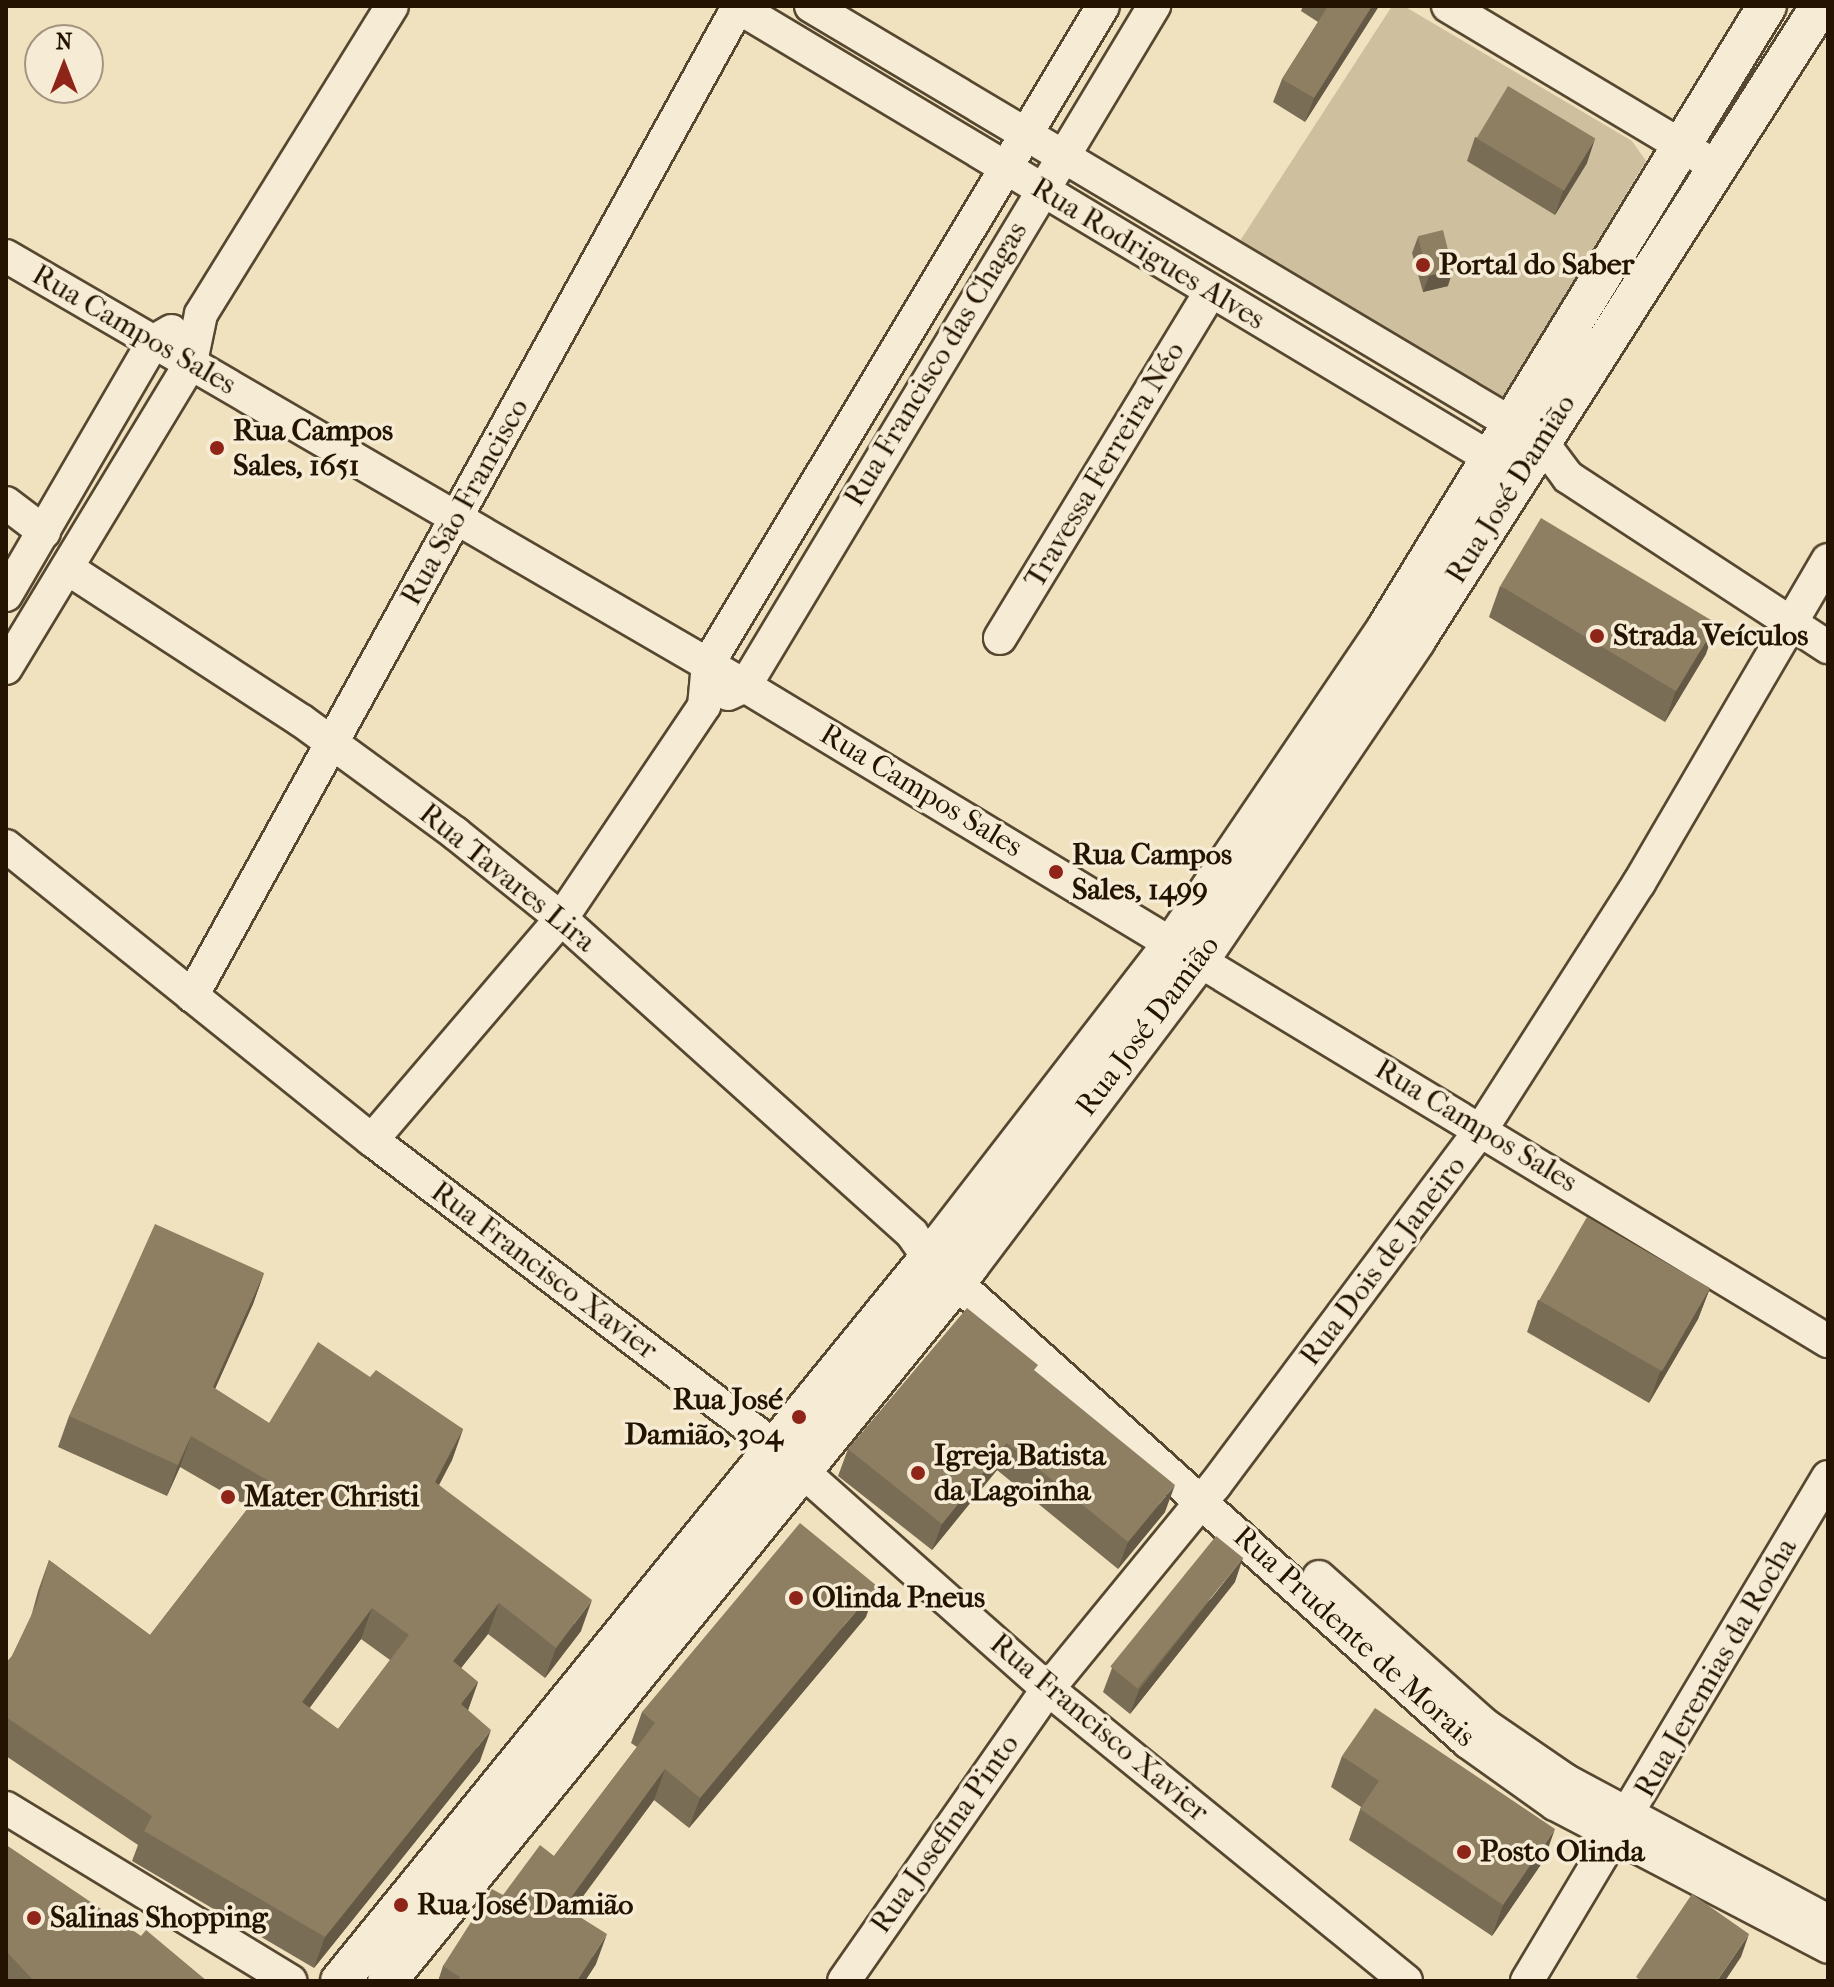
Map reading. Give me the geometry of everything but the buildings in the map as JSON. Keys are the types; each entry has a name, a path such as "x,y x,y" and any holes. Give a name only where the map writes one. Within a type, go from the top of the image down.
{"street":[{"path":"6,668 191,362 201,314 392,6"},
{"name":"Rua Rodrigues Alves","path":"811,6 1526,433 1568,477 1828,647"},
{"name":"Rua Francisco das Chagas","path":"372,1140 561,919 704,706 708,664 1103,6"},
{"name":"Rua Francisco das Chagas","path":"745,686 1039,189 1154,6"},
{"path":"1448,6 1717,167"},
{"name":"Rua José Damião","path":"1526,433 1680,145 1767,6"},
{"name":"Rua José Damião","path":"387,1981 941,1256 1187,950 1416,640 1504,466 1717,167 1820,6"},
{"name":"Rua Rodrigues Alves","path":"737,7 1210,293 1504,466 1568,477"},
{"name":"Rua São Francisco","path":"192,996 737,7"},
{"name":"Rua Campos Sales","path":"6,256 745,686 1187,950 1828,1341"},
{"name":"Travessa Ferreira Néo","path":"1000,638 1210,293"},
{"path":"6,595 154,341 201,314"},
{"path":"6,503 44,532"},
{"name":"Rua Dois de Janeiro","path":"1048,1689 1208,1493 1481,1130 1639,883 1828,560"},
{"name":"Rua Tavares Lira","path":"67,568 332,743 455,833 561,919 941,1256"},
{"path":"704,706 745,686"},
{"name":"Rua Francisco Xavier","path":"6,846 372,1140 788,1458 1048,1689 1406,1981"},
{"name":"Rua Prudente de Morais","path":"941,1256 1208,1493 1468,1742 1555,1804 1621,1826 1828,1921"},
{"name":"Rua José Damião","path":"340,1981 788,1458"},
{"name":"Rua Jeremias da Rocha","path":"1527,1981 1828,1477"},
{"name":"Rua Josefina Pinto","path":"844,1981 1048,1689"},
{"path":"6,1808 290,1981"},
{"name":"Rua Prudente de Morais","path":"1621,1826 1828,1947"}],"shaded area":[{"path":"1392,6 1404,6 1632,141 1646,161 1501,401 1236,247"}],"place":[{"name":"Portal do Saber","path":"1423,265"},
{"name":"Rua Campos Sales, 1651","path":"217,448"},
{"name":"Strada Veículos","path":"1597,636"},
{"name":"Rua Campos Sales, 1499","path":"1056,872"},
{"name":"Rua José Damião, 304","path":"799,1417"},
{"name":"Igreja Batista da Lagoinha","path":"918,1473"},
{"name":"Mater Christi","path":"228,1497"},
{"name":"Olinda Pneus","path":"796,1598"},
{"name":"Posto Olinda","path":"1464,1852"},
{"name":"Rua José Damião","path":"401,1905"},
{"name":"Salinas Shopping","path":"34,1918"}]}
